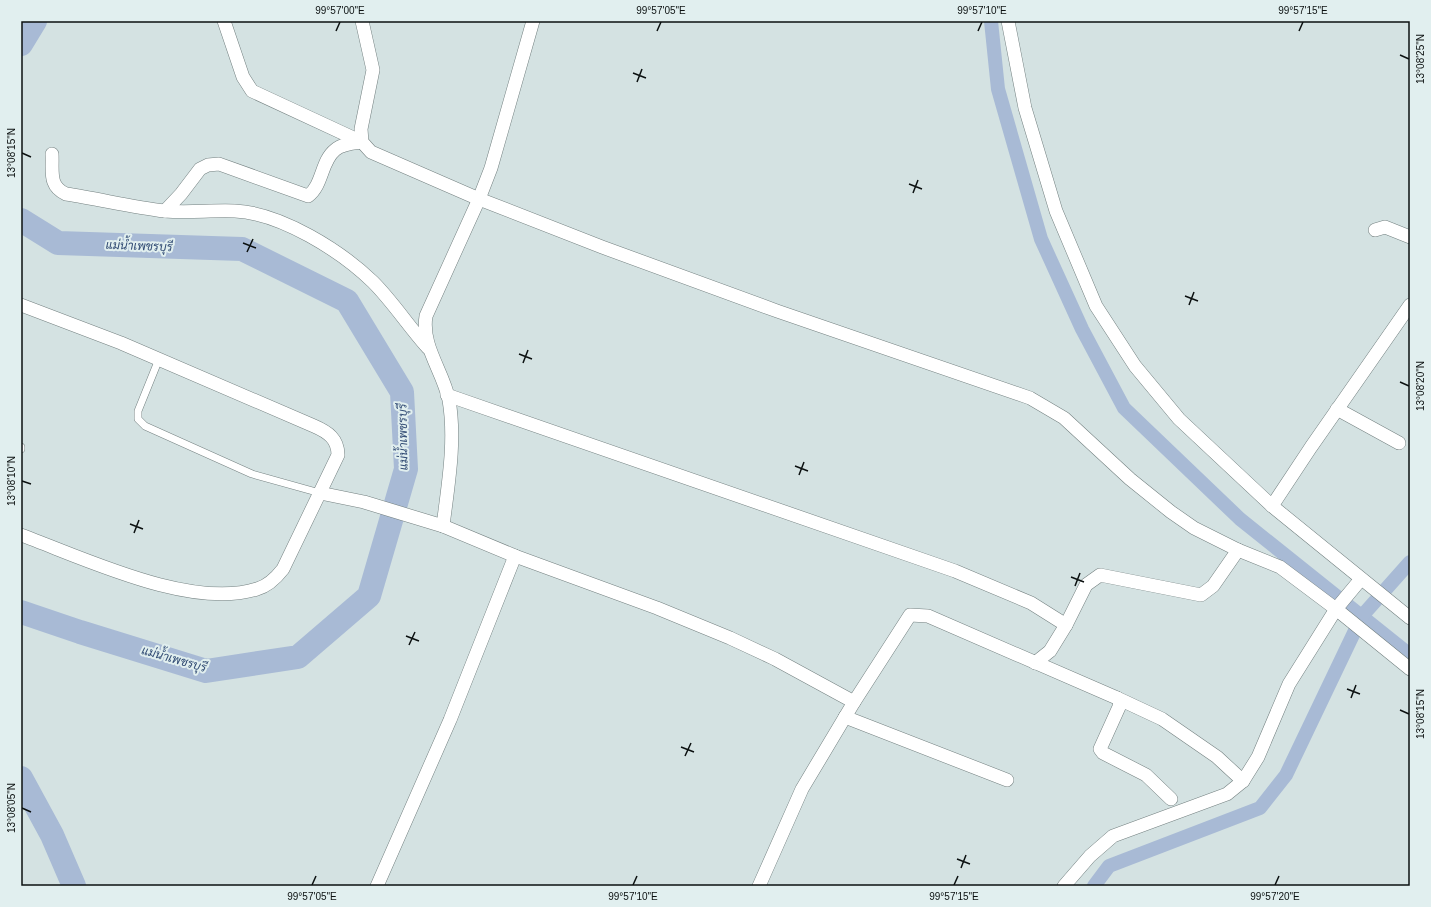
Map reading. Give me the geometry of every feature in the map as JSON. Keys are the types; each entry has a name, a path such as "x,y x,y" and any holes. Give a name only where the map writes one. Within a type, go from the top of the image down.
{"street":[{"path":"224,21 243,77 252,91 362,142 378,156 480,199 609,250 1030,398 1064,418 1130,480 1171,512 1194,528 1238,550 1280,567 1410,669"},
{"path":"362,21 373,70 361,129 362,142"},
{"path":"443,526 451,446 451,419 448,395 441,373 430,350 425,325 426,316 480,199 491,168 533,21"},
{"path":"1008,21 1025,108 1056,211 1096,306 1135,366 1179,419 1272,506 1366,583 1404,609"},
{"path":"165,211 181,194 200,169 208,165 219,164 308,196 315,191 328,158 335,150 362,142"},
{"path":"52,154 54,184 58,190 66,194 165,211 242,212 287,225 311,236 349,262 374,283 430,350"},
{"path":"1375,230 1382,227 1389,228 1410,237"},
{"path":"21,305 121,343 314,426 332,436 337,444 338,455 283,570 270,583 258,589 225,595 199,593 167,586 127,574 21,535"},
{"path":"1272,506 1337,409 1410,305"},
{"path":"448,395 955,571 1031,603 1066,625"},
{"path":"1337,409 1399,443"},
{"path":"320,493 364,502 443,526 515,556 730,638 775,659 854,702"},
{"path":"1034,664 1050,651 1066,625 1086,585 1100,575 1201,595 1213,586 1238,550"},
{"path":"377,886 450,720 515,556"},
{"path":"1064,886 1090,856 1113,836 1227,794 1243,781 1258,757 1289,684 1366,583"},
{"path":"758,886 802,789 854,702 910,615 928,616 1034,664 1162,718 1217,757 1243,781"},
{"path":"1117,698 1120,702 1119,707 1100,749 1103,753 1146,775 1171,799"},
{"path":"845,717 1007,780"}],"lane":[{"path":"159,360 138,411 138,419 144,426 252,474 320,493"}],"waterway":[{"name":"แม่น้ำเพชรบุรี","path":"21,44 35,21"},
{"path":"991,21 998,89 1041,239 1082,329 1124,408 1240,519 1410,655"},
{"name":"แม่น้ำเพชรบุรี","path":"21,220 58,243 242,249 347,301 402,392 406,469 369,596 298,657 206,671 21,612"},
{"path":"1094,886 1109,866 1260,808 1286,775 1362,616 1410,562"},
{"name":"แม่น้ำเพชรบุรี","path":"21,778 52,835 74,886"}]}
